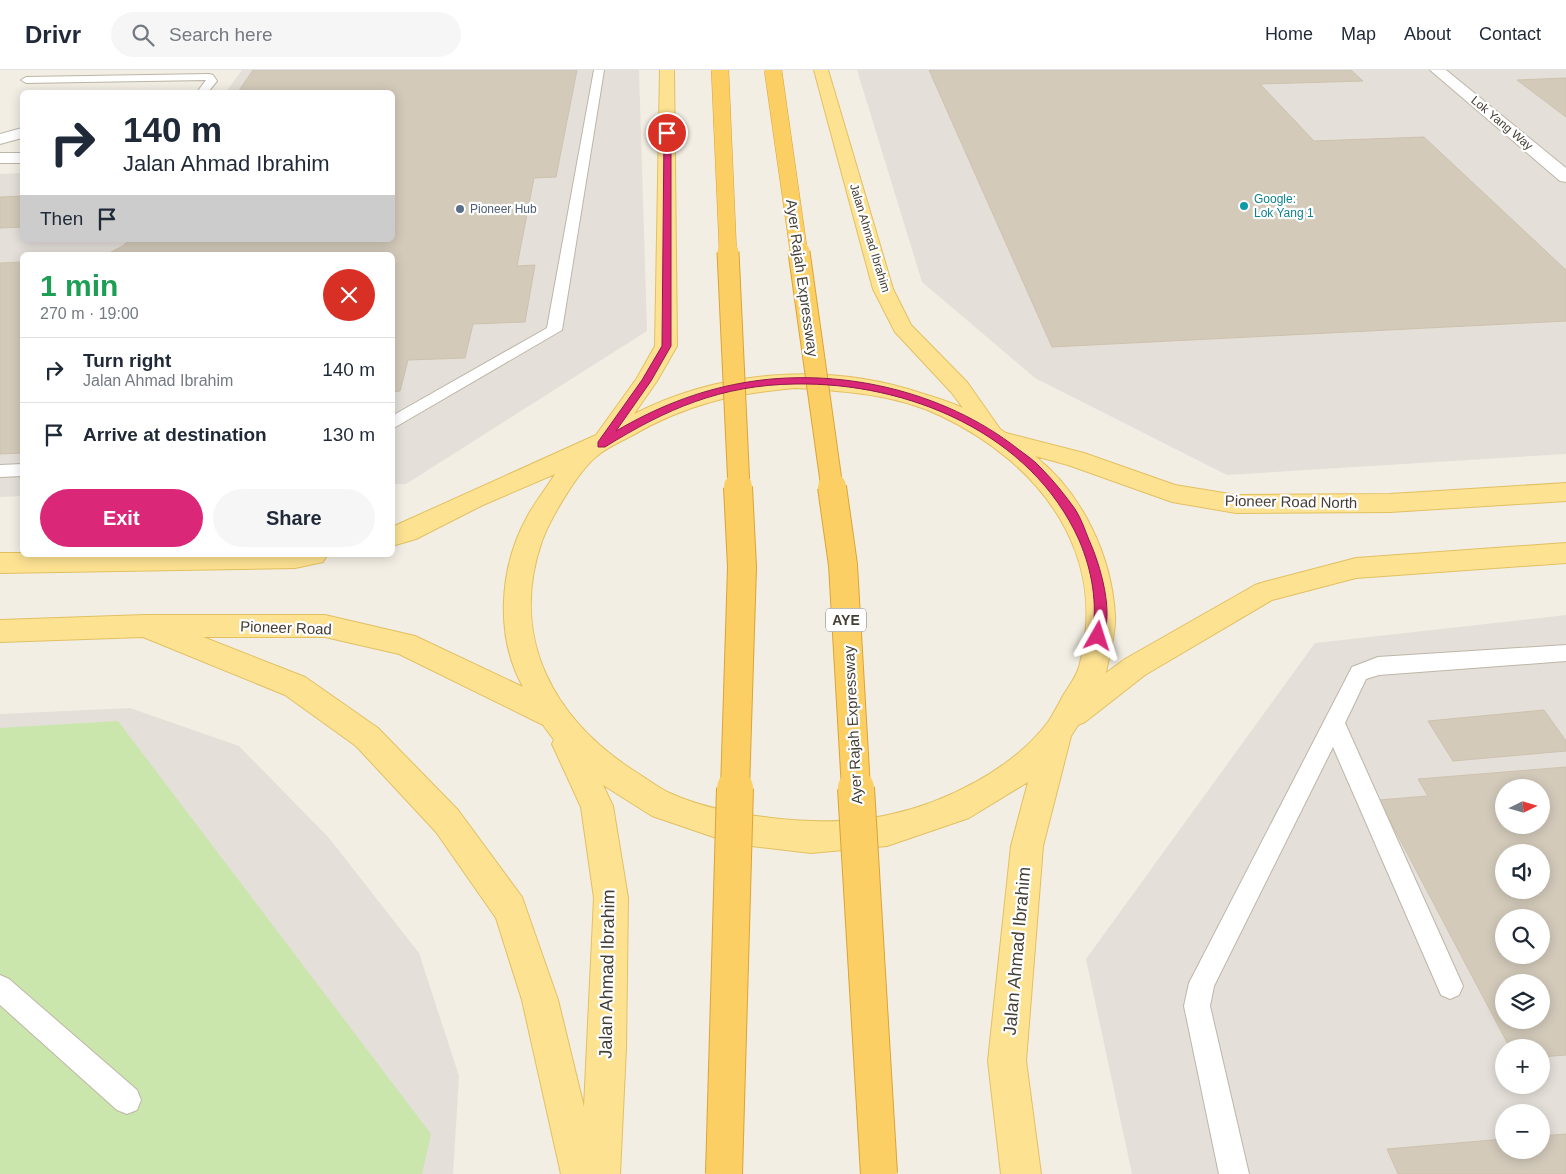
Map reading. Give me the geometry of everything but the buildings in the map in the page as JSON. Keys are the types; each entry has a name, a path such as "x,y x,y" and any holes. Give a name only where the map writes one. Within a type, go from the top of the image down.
{"highway":[{"path":"720,70 742,568 724,1174"},
{"name":"Ayer Rajah Expressway","path":"773,70 843,565 879,1174"}],"main road":[{"name":"Jalan Ahmad Ibrahim","path":"821,70 884,289 902,328 959,387 994,435"},
{"path":"665,72 666,346 646,381 595,448 565,479 537,521 520,568 516,620 529,672 556,720 604,769 663,806 734,829 810,838 887,831 958,808 1017,773 1062,726 1135,666 1264,592 1356,568 1566,553"},
{"path":"395,536 474,499 595,448 645,418 693,398 743,386 795,381 847,384 899,393 948,410 994,435 1037,470 1072,513 1094,562 1102,617 1092,673 1062,726"},
{"name":"Pioneer Road North","path":"994,435 1076,459 1172,493 1236,504 1390,503 1566,492"},
{"path":"0,563 301,557"},
{"path":"145,626 295,686 367,737 448,821 510,909 540,1000 581,1174"},
{"name":"Pioneer Road","path":"0,631 145,626 325,626 405,644 556,720"},
{"name":"Jalan Ahmad Ibrahim","path":"556,720 598,806 611,898 600,1174"},
{"name":"Jalan Ahmad Ibrahim","path":"1021,1174 1007,1061 1027,846 1062,726"}],"street":[{"name":"Lok Yang Way","path":"1437,70 1566,177"},
{"path":"0,139 20,134"},
{"path":"0,158 20,158"}],"lane":[{"path":"395,422 554,330 599,70"},
{"path":"26,80 209,77 212,81 205,90"},
{"path":"0,471 20,470"},
{"path":"1234,1174 1197,1006 1202,984 1359,673 1368,668 1566,653"},
{"path":"1334,724 1450,986"},
{"path":"0,988 127,1100"}],"shaded area":[{"path":"242,70 639,70 647,331 406,484 395,484 395,252 20,252 20,496 0,497 0,174 20,173 20,242 395,242 395,90 227,90"},
{"path":"857,70 1566,70 1566,454 1227,475 1035,378 922,282"},
{"path":"1566,615 1566,1174 1132,1174 1086,959 1315,643"},
{"path":"130,708 239,746 329,838 419,953 459,1076 453,1174 0,1174 0,714"}],"green space":[{"path":"118,721 431,1134 422,1174 0,1174 0,728"}],"place":[{"name":"Google: Lok Yang 1","path":"1244,206"},
{"name":"Pioneer Hub","path":"460,209"}],"route":[{"path":"667,133 666,346 646,381 601,444 645,418 693,398 743,386 760,384 795,381 847,384 899,393 948,410 992,434 1037,470 1072,513 1094,562 1102,617 1098,636"}]}
